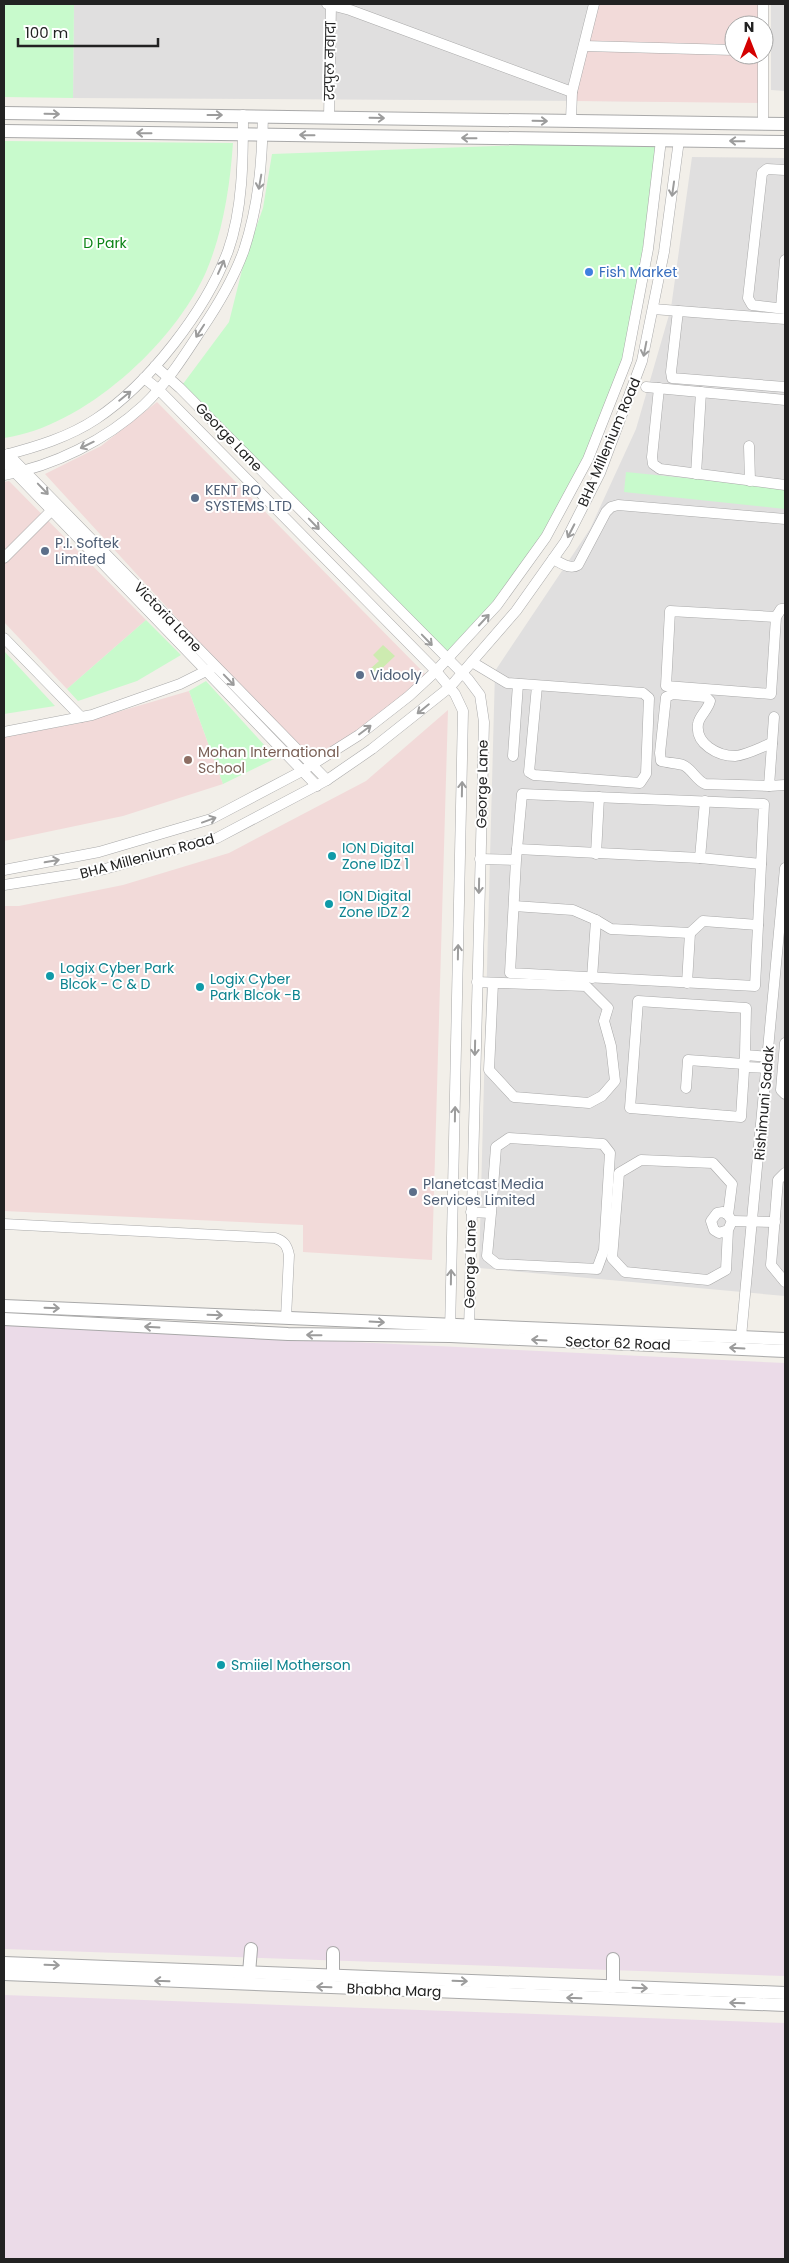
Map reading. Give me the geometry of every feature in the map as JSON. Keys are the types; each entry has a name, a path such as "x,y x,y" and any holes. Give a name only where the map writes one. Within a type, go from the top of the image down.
{"street":[{"path":"329,4 350,10 572,92"},
{"name":"रदपुल नवादा","path":"329,4 329,118"},
{"path":"572,121 572,92 594,4"},
{"path":"584,46 724,50"},
{"path":"762,124 763,65"},
{"path":"4,113 785,124"},
{"path":"5,456 66,435 96,420 144,378 167,352 214,282 228,250 238,203 243,115"},
{"path":"4,476 94,442 145,404 177,367 208,320 237,267 256,205 262,172 263,116"},
{"path":"4,131 785,142"},
{"name":"BHA Millenium Road","path":"4,870 99,852 211,819 302,771 359,735 409,696 436,672 498,605 546,537 588,460 627,360 648,250 662,140"},
{"name":"BHA Millenium Road","path":"4,885 101,870 217,838 327,780 372,749 450,687 462,674 516,611 565,542 600,473 642,362 664,252 680,140"},
{"path":"785,170 767,169 762,173 748,298 752,305 783,309 785,262"},
{"path":"653,309 785,319"},
{"path":"678,311 671,372 672,378 785,387"},
{"name":"George Lane","path":"155,366 180,388 462,674 480,695 484,722 468,1331"},
{"name":"George Lane","path":"144,378 158,389 436,672 450,687 463,710 450,1331"},
{"path":"646,387 785,400"},
{"path":"659,388 652,457 654,464 660,469 785,486"},
{"path":"696,474 701,392"},
{"path":"749,446 750,481"},
{"name":"Victoria Lane","path":"5,456 211,668 317,786"},
{"name":"Victoria Lane","path":"20,471 51,511 327,780"},
{"path":"553,559 574,568 578,565 606,512 611,507 618,505 785,519"},
{"path":"4,558 51,511"},
{"path":"776,617 670,612 666,686 771,694 776,617 781,608 785,609"},
{"path":"4,638 81,717"},
{"path":"472,662 507,683 643,693 649,698 646,774 640,783 534,775 529,772 537,686"},
{"path":"4,732 81,717 152,695 192,680 211,668"},
{"path":"513,756 518,684"},
{"path":"772,743 735,756 719,753 707,746 698,736 698,723 709,708 710,701 706,697 673,694 666,697 660,753 662,761 682,765 690,770 697,780 705,784 785,785"},
{"path":"769,786 774,717"},
{"path":"522,794 599,797 764,804 755,986 510,973 516,860 522,794"},
{"path":"596,854 599,797"},
{"path":"700,858 705,801"},
{"path":"517,849 700,858 761,864"},
{"path":"480,859 516,860"},
{"name":"Rishimuni Sadak","path":"741,1337 785,868"},
{"path":"514,906 573,910 612,929 690,933"},
{"path":"592,978 596,920"},
{"path":"687,983 690,933 702,921 758,925"},
{"path":"477,982 586,986 598,996 608,1008 604,1020 611,1046 615,1081 602,1096 589,1103 514,1098 509,1094 489,1070 493,983"},
{"path":"638,1001 746,1008 744,1062 741,1117 630,1108 638,1001"},
{"path":"785,1043 784,1080 781,1090 785,1094"},
{"path":"744,1062 785,1049"},
{"path":"686,1088 688,1060 744,1062 767,1068"},
{"path":"509,1138 603,1144 610,1153 604,1250 597,1269 497,1264 487,1256 491,1213 496,1147 509,1138"},
{"path":"641,1160 713,1163 732,1184 729,1222 726,1270 708,1280 625,1272 612,1258 620,1173 641,1160"},
{"path":"785,1173 778,1180 771,1265 785,1282"},
{"path":"471,1212 491,1213"},
{"path":"729,1222 775,1222"},
{"path":"4,1224 275,1238 282,1240 287,1246 288,1255 286,1318"},
{"path":"4,1306 286,1318 450,1331"},
{"path":"4,1320 288,1334 450,1331"},
{"name":"Sector 62 Road","path":"450,1331 785,1339"},
{"name":"Sector 62 Road","path":"468,1331 785,1351"},
{"path":"249,1973 250,1949"},
{"path":"333,1953 333,1976"},
{"path":"613,1986 614,1959"},
{"name":"Bhabha Marg","path":"4,1963 785,1993"},
{"name":"Bhabha Marg","path":"4,1974 785,2005"}],"shaded area":[{"path":"74,4 747,4 740,15 724,15 724,65 737,65 748,102 73,98"},
{"path":"594,4 763,4 763,15 724,15 724,65 763,65 763,103 575,101"},
{"path":"771,4 785,4 785,91 771,90 771,65 774,65 774,15 771,15"},
{"path":"692,157 785,158 785,1296 479,1268 495,671 590,529 636,429 671,308"},
{"path":"157,402 429,678 318,762 305,758 45,474 101,446"},
{"path":"9,481 146,620 67,689 4,622 4,482"},
{"path":"189,691 223,784 123,816 4,841 4,737 80,723"},
{"path":"448,710 432,1260 303,1252 303,1225 4,1211 4,906 19,906 123,885 229,853 366,781"},
{"path":"4,1325 785,1363 785,1976 4,1949"},
{"path":"4,1995 785,2023 785,2259 4,2259"}],"green space":[{"path":"4,4 74,4 73,98 4,97"},
{"path":"661,140 623,371 553,523 505,595 447,660 180,388 229,322 244,262 263,208 272,154"},
{"name":"D Park","path":"4,141 233,143 225,209 212,257 191,299 172,327 123,378 94,400 64,418 34,431 4,438"},
{"path":"626,472 785,488 785,509 624,492"},
{"path":"146,620 181,655 137,681 78,701 67,689"},
{"path":"383,645 395,656 376,674 370,669 379,661 373,655"},
{"path":"4,651 55,706 4,714"},
{"path":"206,681 276,758 223,784 189,691"}],"place":[{"name":"Fish Market","path":"589,272"},
{"name":"KENT RO SYSTEMS LTD","path":"195,498"},
{"name":"P.I. Softek Limited","path":"45,551"},
{"name":"Vidooly","path":"360,675"},
{"name":"Mohan International School","path":"188,760"},
{"name":"ION Digital Zone IDZ 1","path":"332,856"},
{"name":"ION Digital Zone IDZ 2","path":"329,904"},
{"name":"Logix Cyber Park Blcok - C & D","path":"50,976"},
{"name":"Logix Cyber Park Blcok -B","path":"200,987"},
{"name":"Planetcast Media Services Limited","path":"413,1192"},
{"name":"Smiiel Motherson","path":"221,1665"}]}
